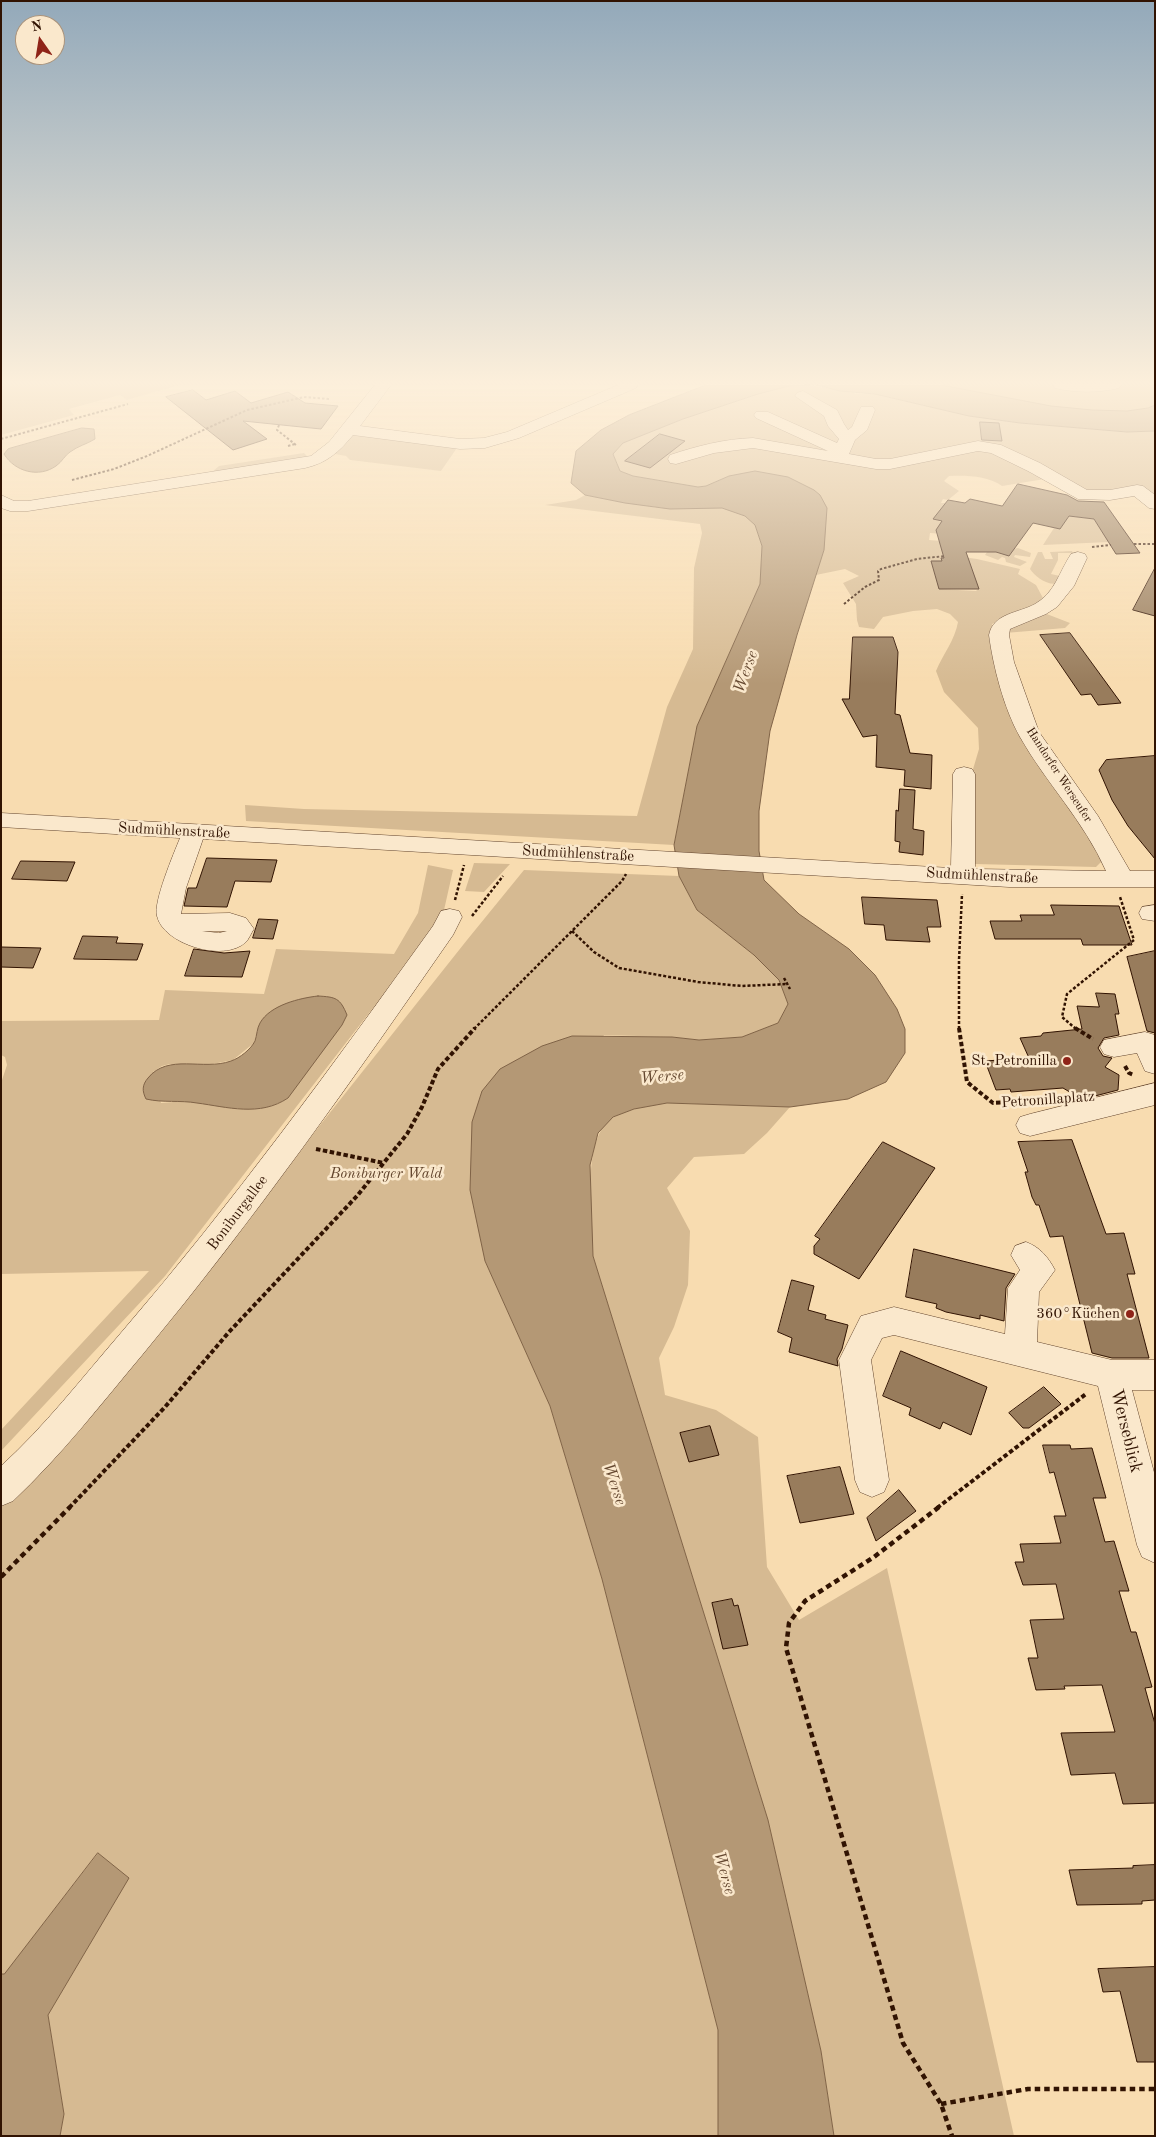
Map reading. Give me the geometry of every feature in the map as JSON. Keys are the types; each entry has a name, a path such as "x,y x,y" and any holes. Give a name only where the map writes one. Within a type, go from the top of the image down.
{"street":[{"path":"1,500 10,506 28,506 166,485"},
{"path":"1066,485 1084,495 1110,495 1137,490 1151,485"},
{"path":"1137,490 1155,504"},
{"name":"Handorfer Werseufer","path":"1078,558 1066,584 1056,598 1043,608 1006,623 1000,627 998,633 1002,656 1028,732 1108,850 1120,884"},
{"path":"963,880 964,774"},
{"name":"Sudmühlenstraße","path":"1,820 650,858 963,880 1009,879 1120,884 1155,879"},
{"path":"172,923 169,910 194,832"},
{"name":"Boniburgallee","path":"1,1489 62,1425 193,1272 366,1041 447,923"},
{"path":"1114,1047 1145,1042 1155,1064"},
{"name":"Petronillaplatz","path":"1031,1113 1155,1094"},
{"path":"1020,1352 1024,1288 1040,1270 1026,1255"},
{"path":"872,1480 854,1360 872,1326 894,1321 1112,1375 1155,1375"},
{"name":"Werseblick","path":"1112,1375 1155,1545"}],"path":[{"path":"1134,544 1155,544"},
{"path":"844,604 864,587 879,580 878,572 886,567 917,559 945,556"},
{"path":"465,860 447,923 470,919 503,876"},
{"path":"1,1577 62,1516 165,1407 230,1332 356,1196 407,1134 422,1107 438,1069 458,1045 622,881 628,869"},
{"name":"Petronillaplatz","path":"963,880 959,960 959,1038 967,1082 993,1104 1031,1113"},
{"path":"1114,1047 1082,1034 1062,1017 1067,994 1134,940 1120,884"},
{"path":"572,931 594,952 620,968 698,982 742,986 787,984"},
{"path":"784,978 790,989"},
{"path":"290,1144 384,1163"},
{"path":"952,2136 941,2104 904,2043 786,1648 789,1623 805,1601 874,1557 1112,1375"},
{"path":"941,2104 1028,2089 1155,2089"}],"green space":[{"path":"685,485 709,485 698,487"},
{"path":"803,485 950,485 959,491 948,500 943,499 941,503 946,503 934,519 958,529 955,535 930,533 929,540 941,541 946,558 941,558 942,561 931,561 939,589 976,591 978,589 955,556 1020,569 1018,574 1036,585 1043,598 1034,606 992,624 996,651 1104,859 1096,867 975,864 971,776 979,749 978,728 944,692 936,671 952,641 958,622 950,614 937,609 913,611 883,617 874,629 859,627 856,604 843,583 859,576 845,569 816,575 824,550 820,495"},
{"path":"1064,485 1155,485 1155,501 1137,490 1084,495"},
{"path":"585,495 659,508 722,508 733,511 745,516 755,525 762,546 760,584 697,726 674,845 246,821 245,805 304,809 637,816 667,707 693,649 694,568 702,533 700,524 545,505 576,500"},
{"path":"1069,516 1094,519 1109,542 1043,545 1054,528 1060,529"},
{"path":"1018,548 1031,553 1030,557 1015,555 1014,557 1027,562 1020,566 1006,562 1005,558 1002,557 998,560 985,555 987,552"},
{"path":"1072,551 1073,553 1058,553 1058,560 1051,574 1064,577 1058,583 1054,584 1042,580 1030,569 1038,552 1042,552 1045,559 1053,559 1050,552"},
{"path":"1039,611 1070,623 1065,628 1005,633 1010,627"},
{"path":"474,863 510,864 484,892 465,891"},
{"path":"428,865 453,870 442,919 165,1276 1,1451 1,1430 149,1271 1,1274 1,1083 7,1065 5,1057 1,1055 1,1021 159,1020 165,990 264,994 276,949 394,954 418,913","holes":["277,1008 288,1098 277,1104 255,1109 231,1108 192,1102 161,1103 153,1072 162,1066 170,1064 202,1066 233,1060 254,1043 260,1023"]},
{"name":"Boniburger Wald","path":"524,870 679,876 697,910 754,955 779,980 788,1004 778,1023 742,1037 699,1040 672,1037 604,1035 485,1261 550,1406 602,1579 718,2030 718,2136 60,2136 64,2114 48,2015 128,1878 98,1853 4,1974 1,1974 1,1501 178,1304"},
{"path":"667,1103 790,1107 767,1133 744,1154 694,1157 667,1188 690,1231 688,1285 674,1327 659,1358 665,1395 716,1410 758,1437 767,1567 799,1620 887,1568 1014,2136 834,2136 821,2051 768,1820 593,1256 590,1180 596,1142 603,1127 614,1117 627,1111"}],"water":[{"name":"Werse","path":"573,485 685,485 698,487 709,485 803,485 820,495 827,508 824,550 797,635 770,731 759,811 759,851 764,880 799,914 849,949 875,975 897,1009 905,1029 905,1053 886,1082 848,1099 790,1107 667,1103 634,1109 613,1117 598,1133 590,1165 593,1256 768,1820 821,2051 834,2136 718,2136 718,2030 602,1579 550,1406 485,1261 470,1190 472,1122 482,1091 500,1069 542,1046 572,1036 672,1037 699,1040 742,1037 778,1023 788,1004 779,980 754,955 697,910 679,876 674,845 697,726 760,584 762,546 755,525 745,516 722,508 670,509 585,495"},
{"path":"318,996 337,1000 347,1015 342,1025 288,1098 277,1104 255,1109 146,1099 143,1091 144,1086 148,1078 156,1071 165,1066 176,1064 220,1064 234,1060 245,1053 253,1044 260,1023 271,1011 294,1001"},
{"path":"98,1853 129,1878 48,2015 64,2114 60,2136 1,2136 1,1974 4,1974"}],"building":[{"path":"1017,485 1067,495 1078,501 1104,502 1140,553 1116,554 1094,519 1069,516 1060,529 1033,523 1009,556 996,552 966,552 979,589 939,589 931,561 942,561 941,558 944,558 936,530 942,521 933,519 948,500 965,503 970,499 1002,506"},
{"path":"1155,568 1155,616 1133,610"},
{"path":"1070,633 1121,703 1098,705 1091,694 1081,695 1040,635"},
{"path":"853,637 893,637 898,652 895,714 900,715 910,753 932,755 931,789 904,786 905,770 876,767 877,735 863,737 842,699 849,699"},
{"path":"1155,756 1155,859 1128,826 1112,800 1099,770 1106,760"},
{"path":"900,789 915,790 913,829 924,831 923,855 899,852 900,842 895,841 896,810 898,811"},
{"path":"207,858 277,860 271,882 235,881 227,907 184,906 188,888 196,888"},
{"path":"21,861 75,862 67,881 12,879"},
{"path":"862,897 937,900 941,927 927,927 930,942 886,940 884,925 865,924"},
{"path":"1051,905 1119,906 1132,945 1083,945 1081,939 995,939 990,921 1022,921 1020,915 1054,915"},
{"path":"259,919 278,920 273,939 253,938"},
{"path":"83,936 118,937 116,943 143,944 137,960 74,959"},
{"path":"1,947 41,948 33,968 1,967"},
{"path":"194,949 224,953 250,951 242,977 185,976"},
{"path":"1155,951 1155,1033 1147,1031 1127,957"},
{"name":"St. Petronilla","path":"1096,993 1115,994 1119,1014 1115,1014 1119,1035 1104,1038 1098,1048 1103,1056 1112,1058 1105,1067 1119,1075 1118,1090 1095,1096 1073,1094 1063,1088 1011,1092 1010,1089 996,1090 985,1061 1029,1058 1020,1038 1041,1036 1043,1033 1082,1029 1077,1006 1099,1007"},
{"path":"1072,1140 1106,1234 1124,1233 1135,1274 1127,1274 1149,1358 1112,1358 1092,1353 1063,1236 1050,1237 1039,1205 1036,1205 1032,1197 1025,1172 1028,1172 1018,1142"},
{"path":"883,1142 935,1168 859,1279 814,1254 814,1246 820,1239 815,1236"},
{"path":"914,1249 1015,1274 1006,1288 1004,1321 980,1315 980,1319 946,1312 936,1308 937,1304 906,1297"},
{"path":"792,1280 814,1286 808,1310 826,1315 825,1319 848,1325 842,1349 837,1359 838,1366 789,1352 792,1338 778,1332"},
{"path":"901,1351 987,1387 971,1435 943,1422 940,1429 909,1415 911,1408 883,1396"},
{"path":"1044,1387 1061,1404 1029,1428 1023,1428 1009,1413"},
{"path":"710,1426 719,1455 689,1462 680,1433"},
{"path":"1043,1445 1070,1445 1071,1449 1092,1448 1106,1498 1093,1498 1105,1542 1114,1541 1129,1591 1119,1591 1131,1632 1136,1632 1152,1687 1145,1688 1155,1724 1155,1803 1123,1804 1115,1773 1071,1775 1061,1733 1115,1732 1102,1685 1064,1686 1065,1689 1036,1690 1028,1658 1038,1658 1030,1620 1064,1619 1056,1584 1023,1585 1015,1562 1024,1562 1020,1544 1061,1543 1054,1516 1066,1516 1054,1472 1050,1473"},
{"path":"840,1467 854,1514 800,1523 787,1476"},
{"path":"899,1490 916,1511 876,1541 867,1518"},
{"path":"732,1599 734,1606 738,1605 748,1645 723,1649 712,1603"},
{"path":"1155,1865 1155,1900 1142,1901 1142,1904 1077,1905 1069,1870 1133,1868 1133,1866"},
{"path":"1155,1967 1155,2062 1137,2062 1120,1991 1103,1992 1098,1969"}],"place":[{"name":"St. Petronilla","path":"1067,1061"},
{"name":"360°Küchen","path":"1130,1314"}]}
